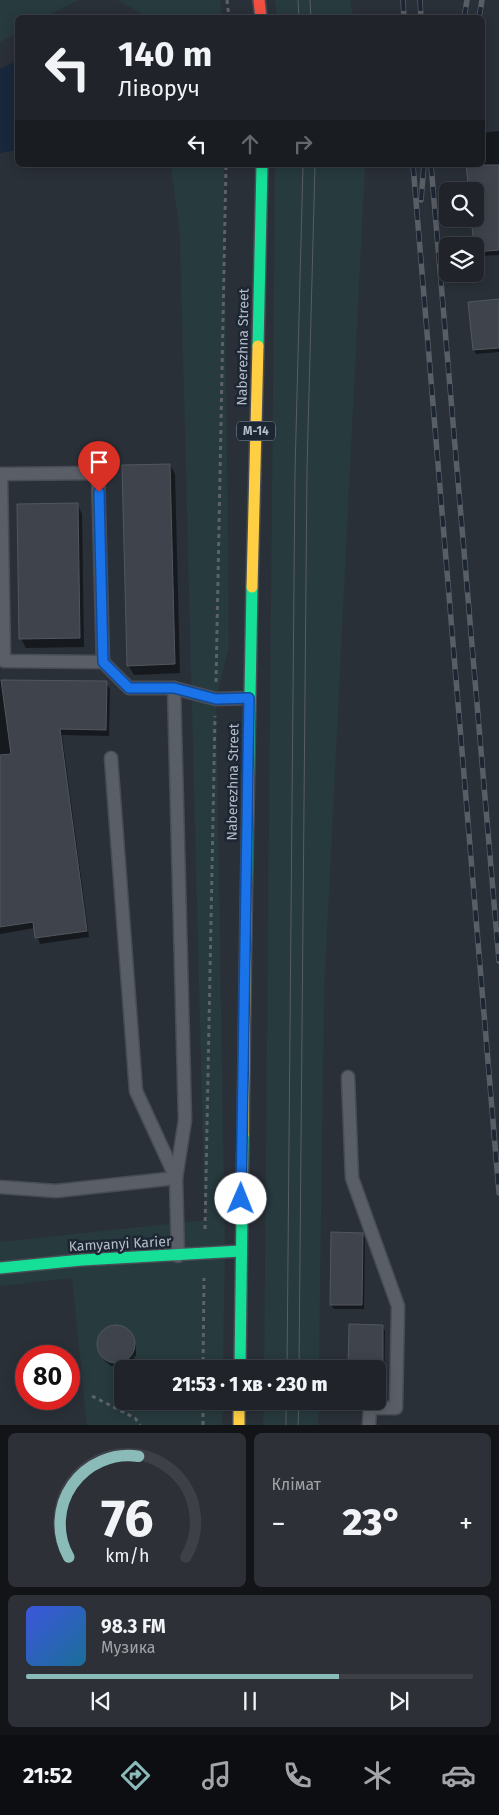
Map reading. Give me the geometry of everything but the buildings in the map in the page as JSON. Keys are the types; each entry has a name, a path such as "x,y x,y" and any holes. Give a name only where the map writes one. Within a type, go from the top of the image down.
{"main road":[{"path":"260,0 261,15"},
{"name":"Naberezhna Street","path":"240,1360 249,698 262,167"},
{"name":"Kamyanyi Karier","path":"0,1268 82,1260 241,1252"},
{"path":"239,1410 239,1425"}],"lane":[{"path":"103,662 4,661 1,474 98,473 103,662 129,688 174,688 216,699 249,698"},
{"path":"174,688 185,1120 176,1178 178,1256"},
{"path":"111,758 136,1091 176,1178"},
{"path":"348,1076 352,1178 398,1306 396,1408 370,1408 369,1425"},
{"path":"0,1187 56,1191 176,1178"}],"path":[{"path":"227,0 228,15"},
{"path":"203,1360 204,1254"},
{"path":"92,1396 135,1418 140,1425"},
{"path":"203,1410 203,1425"}],"green space":[{"path":"0,0 78,0 49,15 15,15 15,34 0,42"},
{"path":"118,0 220,0 222,15 141,15 139,12"},
{"path":"275,0 350,0 353,15 277,15"},
{"path":"171,167 224,167 229,646 216,699 225,1252 223,1360 114,1360 114,1410 223,1410 222,1425 87,1425 72,1278 0,1286 0,1242 205,1220 180,236"},
{"path":"275,167 365,167 324,994 319,1360 264,1360"},
{"path":"264,1410 319,1410 318,1425 263,1425"}],"water":[{"path":"15,62 15,150 0,153 0,69"}],"tram line":[{"path":"298,0 299,15"},
{"path":"310,0 311,15"},
{"path":"287,1360 295,471 303,167"},
{"path":"299,1360 307,469 315,167"},
{"path":"286,1410 286,1425"},
{"path":"298,1425 299,1410"}],"railway":[{"path":"403,0 404,15"},
{"path":"420,0 421,15"},
{"path":"464,15 467,0"},
{"path":"480,15 482,0"},
{"path":"413,167 499,1193"},
{"path":"421,200 424,167"},
{"path":"431,167 499,961"}],"traffic: fast":[{"path":"258,346 262,167"},
{"path":"246,914 252,587"},
{"path":"240,1360 243,1135"},
{"path":"0,1268 82,1260 241,1251"}],"traffic: slow":[{"path":"252,587 258,346"},
{"path":"243,1135 246,914"},
{"path":"239,1410 239,1425"}],"traffic: jam":[{"path":"259,0 261,15"}],"route":[{"path":"99,492 103,662 129,688 174,688 216,699 249,698 241,1199"}]}
